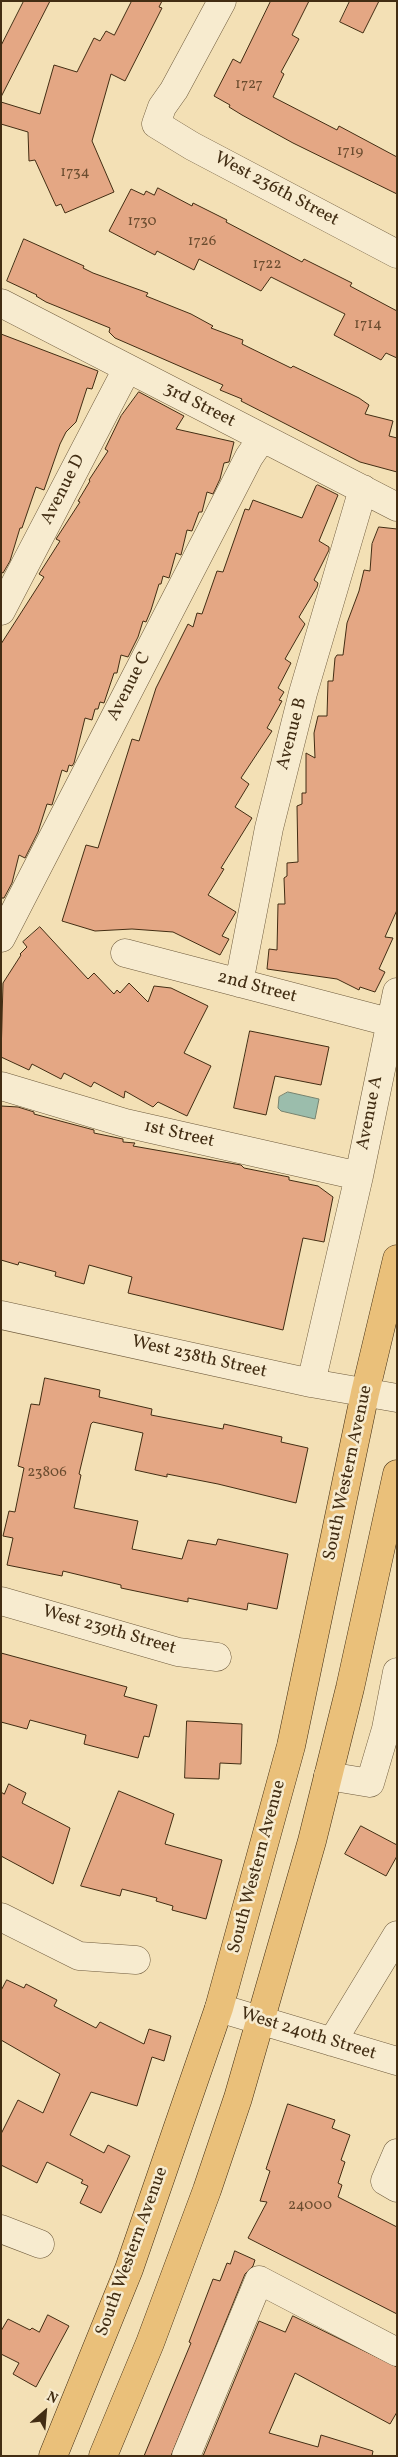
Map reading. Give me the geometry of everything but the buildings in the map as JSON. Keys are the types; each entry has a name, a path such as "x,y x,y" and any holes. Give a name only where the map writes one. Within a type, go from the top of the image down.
{"main road":[{"name":"South Western Avenue","path":"53,2456 129,2269 219,2008 291,1746 365,1394 397,1259"},
{"path":"103,2456 150,2343 207,2190 238,2098 328,1776 388,1550 397,1474"}],"street":[{"name":"West 236th Street","path":"222,1 174,90 162,107 156,124 192,146 397,254"},
{"name":"3rd Street","path":"1,303 397,507"},
{"name":"Avenue D","path":"1,611 127,369"},
{"name":"Avenue C","path":"1,938 249,457 262,438"},
{"name":"Avenue B","path":"239,983 269,828 303,694 363,489"},
{"name":"2nd Street","path":"125,953 389,1022"},
{"name":"Avenue A","path":"311,1383 359,1176 389,1022 397,992"},
{"name":"1st Street","path":"1,1086 125,1123 359,1176"},
{"name":"West 238th Street","path":"1,1315 311,1383 365,1394 397,1398"},
{"name":"West 239th Street","path":"1,1601 178,1652 217,1657"},
{"path":"328,1776 370,1783 386,1729 397,1672"},
{"path":"1,1917 79,1956 136,1960"},
{"path":"332,2042 397,1935"},
{"name":"West 240th Street","path":"219,2008 397,2062"},
{"path":"397,2153 385,2181 397,2188"},
{"path":"1,2229 40,2244"},
{"path":"186,2456 259,2280 397,2352"}],"shaded area":[{"path":"288,1092 319,1099 315,1119 281,1111 278,1108 279,1097"}]}
